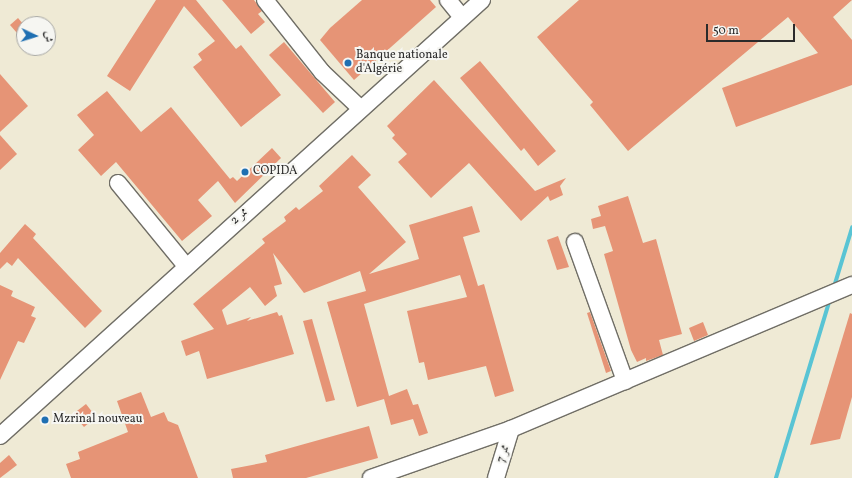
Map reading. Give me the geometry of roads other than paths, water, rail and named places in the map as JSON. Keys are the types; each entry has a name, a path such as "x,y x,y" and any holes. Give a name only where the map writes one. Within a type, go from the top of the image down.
{"lane":[{"path":"265,0 322,72 360,108"},
{"path":"448,0 462,17"},
{"name":"ممر 2","path":"0,436 360,108 482,0"},
{"path":"118,183 186,266"},
{"path":"575,242 624,381"},
{"path":"372,478 511,429 852,285"},
{"name":"ممر 7","path":"496,478 511,429"}],"waterway":[{"path":"834,287 852,228"},
{"path":"776,478 830,299"}],"place":[{"name":"Banque nationale d'Algérie","path":"348,63"},
{"name":"COPIDA","path":"245,172"},
{"name":"Mzrinal nouveau","path":"45,420"}]}
